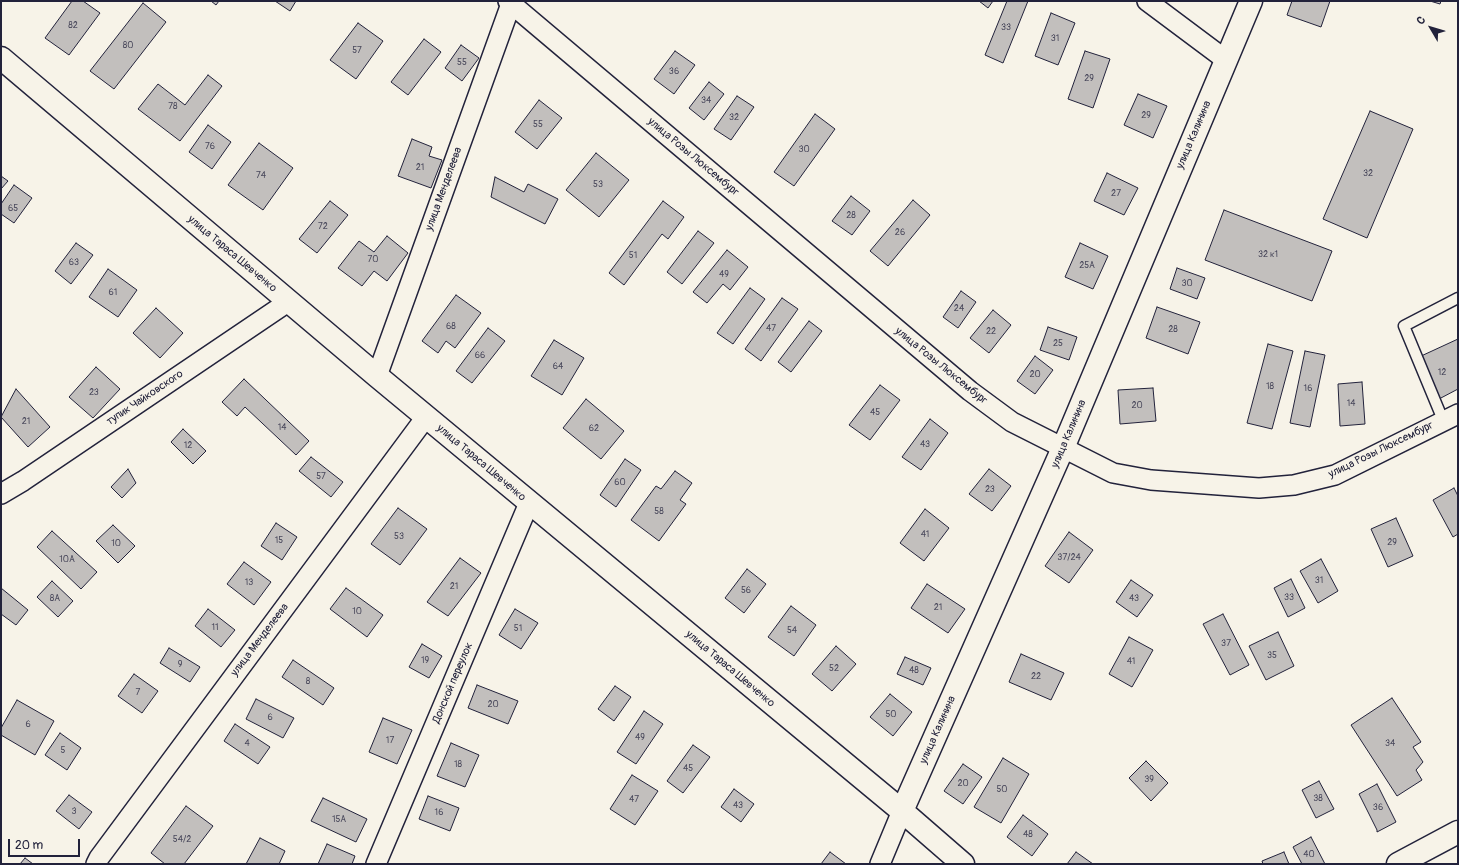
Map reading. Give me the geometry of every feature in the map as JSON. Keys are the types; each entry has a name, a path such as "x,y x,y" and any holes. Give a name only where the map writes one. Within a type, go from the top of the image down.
{"street":[{"path":"1147,1 1226,60"},
{"name":"улица Калинина","path":"880,864 902,811 1063,448 1251,1"},
{"name":"улица Менделеева","path":"376,376 511,2"},
{"name":"улица Розы Люксембург","path":"511,2 970,391 1012,422 1113,474 1151,480 1259,488 1294,485 1335,475 1450,417"},
{"name":"улица Тараса Шевченко","path":"1,58 376,376 902,811 963,864"},
{"name":"тупик Чайковского","path":"1,494 23,481 288,302"},
{"name":"улица Менделеева","path":"96,864 104,851 426,417"},
{"name":"Донской переулок","path":"376,864 530,503"},
{"path":"1398,864 1458,832"}],"lane":[{"path":"1450,417 1404,326 1458,298"}],"building":[{"path":"72,1 83,1 100,13 69,55 45,38"},
{"path":"211,1 219,1 216,5"},
{"path":"275,1 296,1 290,11"},
{"path":"979,1 993,1 988,8"},
{"path":"1007,1 1028,1 1003,63 985,55"},
{"path":"1292,1 1330,1 1321,27 1287,15"},
{"path":"1430,1 1441,1 1440,4"},
{"path":"143,3 166,22 114,89 90,71"},
{"path":"1051,13 1075,23 1058,65 1035,56"},
{"path":"358,23 383,41 356,79 330,60"},
{"path":"424,39 441,52 408,95 391,82"},
{"path":"461,45 479,58 462,81 445,68"},
{"path":"675,51 695,65 674,94 654,79"},
{"path":"1085,51 1110,59 1093,108 1068,99"},
{"path":"208,75 222,86 180,141 138,109 158,84 185,105"},
{"path":"709,82 724,94 704,120 689,108"},
{"path":"1138,94 1167,106 1153,138 1124,125"},
{"path":"737,96 754,107 731,140 714,129"},
{"path":"539,100 562,118 537,149 515,132"},
{"path":"1370,111 1413,129 1367,238 1323,219"},
{"path":"815,114 835,129 794,186 774,172"},
{"path":"208,125 231,142 212,169 189,152"},
{"path":"412,139 432,147 429,156 442,160 431,188 398,176"},
{"path":"259,143 293,168 263,210 228,185"},
{"path":"596,153 629,180 599,217 566,190"},
{"path":"1107,173 1138,188 1124,215 1094,201"},
{"path":"1,176 8,181 1,189"},
{"path":"495,177 524,192 528,184 558,199 545,224 491,197"},
{"path":"14,185 32,198 14,223 1,214 1,204"},
{"path":"851,196 870,211 852,235 832,221"},
{"path":"913,200 930,215 888,266 870,251"},
{"path":"330,201 348,215 317,253 299,239"},
{"path":"663,201 684,217 668,239 662,234 624,285 609,273"},
{"path":"1224,210 1332,251 1312,301 1205,260"},
{"path":"698,231 714,243 682,284 667,272"},
{"path":"387,236 408,253 387,281 374,271 362,286 338,268 359,241 374,252"},
{"path":"76,243 93,255 71,284 55,271"},
{"path":"1080,243 1108,256 1093,289 1065,277"},
{"path":"727,250 748,267 730,290 723,284 707,303 693,292"},
{"path":"1177,268 1205,278 1197,299 1170,289"},
{"path":"108,269 137,290 118,317 89,297"},
{"path":"750,288 765,299 733,344 717,333"},
{"path":"961,291 976,302 958,328 943,317"},
{"path":"456,295 481,313 455,348 446,341 438,353 422,341"},
{"path":"782,298 798,309 761,361 745,349"},
{"path":"1157,307 1200,322 1188,354 1146,338"},
{"path":"156,308 183,333 160,358 133,333"},
{"path":"993,310 1011,325 989,353 970,338"},
{"path":"809,321 822,331 791,372 778,362"},
{"path":"1048,327 1077,337 1069,360 1040,350"},
{"path":"488,328 505,341 472,383 456,371"},
{"path":"1458,339 1458,389 1439,399 1419,357"},
{"path":"554,340 584,358 562,395 531,376"},
{"path":"1268,344 1293,351 1272,429 1247,423"},
{"path":"1305,351 1325,355 1310,427 1290,423"},
{"path":"1035,356 1053,370 1035,394 1017,381"},
{"path":"96,367 120,389 93,418 69,397"},
{"path":"244,379 309,441 296,455 245,407 237,416 222,402"},
{"path":"1362,382 1365,424 1340,426 1338,384"},
{"path":"880,385 900,400 870,440 849,425"},
{"path":"1153,388 1156,421 1120,424 1118,390"},
{"path":"16,389 50,427 28,447 1,417"},
{"path":"586,399 624,431 601,459 563,428"},
{"path":"930,419 948,433 921,470 902,457"},
{"path":"183,429 206,451 193,464 171,442"},
{"path":"311,457 343,482 331,497 299,471"},
{"path":"625,459 641,470 616,507 600,495"},
{"path":"128,469 136,483 122,498 111,487"},
{"path":"989,469 1011,486 992,511 969,494"},
{"path":"675,471 692,483 680,500 686,504 659,541 631,520 656,486 661,489"},
{"path":"1454,488 1458,496 1458,534 1453,537 1433,500"},
{"path":"398,508 427,529 400,565 371,544"},
{"path":"925,509 949,528 924,561 900,543"},
{"path":"1396,518 1413,556 1388,567 1371,529"},
{"path":"276,523 297,537 282,560 261,546"},
{"path":"113,525 135,546 118,563 96,541"},
{"path":"52,531 97,572 81,589 37,547"},
{"path":"1069,532 1093,550 1069,583 1045,566"},
{"path":"460,558 481,573 448,616 427,602"},
{"path":"1321,559 1338,591 1318,603 1300,571"},
{"path":"244,562 271,582 254,605 227,584"},
{"path":"747,569 766,584 744,613 725,598"},
{"path":"1291,579 1305,608 1288,617 1274,588"},
{"path":"1131,580 1153,595 1137,617 1116,602"},
{"path":"52,581 73,601 58,617 37,597"},
{"path":"927,584 965,609 948,633 911,608"},
{"path":"1,588 28,610 16,625 1,614"},
{"path":"346,588 383,615 367,637 330,609"},
{"path":"791,606 816,625 794,656 768,637"},
{"path":"208,609 235,630 221,647 195,626"},
{"path":"515,609 538,623 521,649 499,635"},
{"path":"1223,614 1249,665 1230,675 1203,624"},
{"path":"1278,632 1294,666 1266,680 1249,646"},
{"path":"1129,637 1153,650 1132,687 1109,674"},
{"path":"422,644 442,656 429,678 409,667"},
{"path":"836,646 856,664 832,691 812,674"},
{"path":"169,648 200,667 190,682 160,663"},
{"path":"1021,654 1064,673 1051,700 1009,682"},
{"path":"905,657 931,668 923,685 897,674"},
{"path":"293,660 334,688 323,705 282,677"},
{"path":"134,674 158,691 142,713 118,696"},
{"path":"477,685 518,701 508,724 468,708"},
{"path":"615,686 631,697 614,721 598,709"},
{"path":"890,694 912,712 893,736 870,717"},
{"path":"1392,698 1421,742 1413,747 1423,762 1416,770 1422,780 1397,796 1351,725"},
{"path":"256,699 294,718 283,738 246,719"},
{"path":"17,700 54,721 35,755 1,735 1,728"},
{"path":"644,711 663,724 636,764 617,752"},
{"path":"383,718 412,730 397,764 369,752"},
{"path":"235,724 270,747 258,764 224,741"},
{"path":"60,733 81,748 67,770 45,755"},
{"path":"451,743 479,755 465,787 437,776"},
{"path":"693,745 710,757 683,793 667,781"},
{"path":"1003,758 1029,774 1001,823 974,807"},
{"path":"1146,761 1168,783 1151,801 1129,778"},
{"path":"963,764 982,777 963,804 944,791"},
{"path":"632,775 658,791 635,825 610,809"},
{"path":"1319,781 1334,809 1316,818 1302,790"},
{"path":"1377,784 1396,822 1377,832 1359,794"},
{"path":"734,789 754,804 741,822 721,807"},
{"path":"69,795 92,812 79,829 56,811"},
{"path":"428,796 459,808 450,831 419,819"},
{"path":"323,798 367,819 356,842 311,821"},
{"path":"186,806 213,826 184,864 165,864 151,853"},
{"path":"1023,815 1048,834 1032,856 1007,837"},
{"path":"1311,837 1325,864 1302,864 1293,847"},
{"path":"260,838 285,851 279,864 246,864"},
{"path":"327,844 355,856 352,864 318,864"},
{"path":"830,852 846,864 821,864"},
{"path":"1076,852 1093,864 1067,864"},
{"path":"1284,852 1289,864 1263,864 1262,861"},
{"path":"25,858 33,864 20,864"}]}
